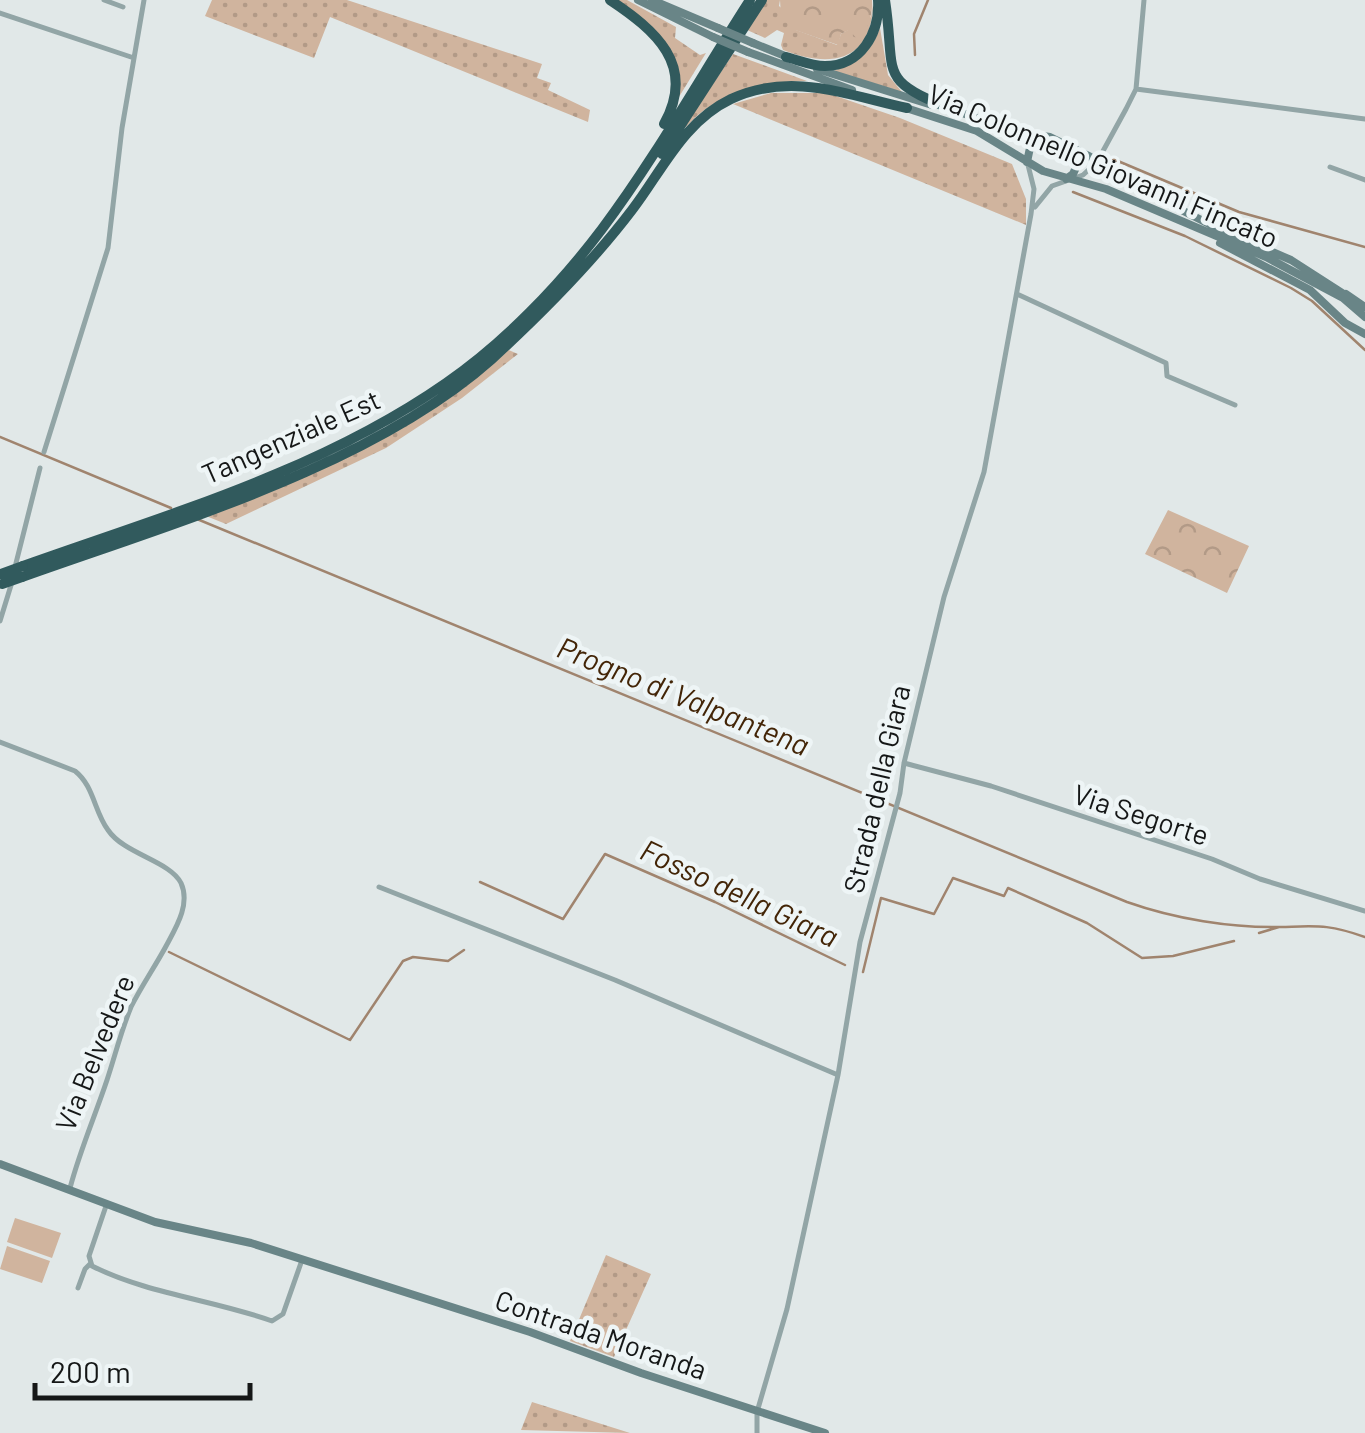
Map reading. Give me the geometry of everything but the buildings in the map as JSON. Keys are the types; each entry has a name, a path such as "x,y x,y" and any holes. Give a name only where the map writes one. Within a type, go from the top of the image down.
{"highway":[{"path":"601,230 668,118 676,84 660,37 610,0"},
{"path":"601,230 750,0"},
{"path":"602,247 762,0"},
{"path":"786,57 826,66 845,62 858,54 874,34 882,0"},
{"path":"882,0 889,56 900,84 958,112"},
{"path":"602,247 695,124 728,100 793,84 823,86 907,108"},
{"name":"Tangenziale Est","path":"1,579 314,457 380,424 447,383 531,309 601,230"},
{"name":"Tangenziale Est","path":"22,571 221,506 360,447 488,362 542,312 602,247"}],"main road":[{"name":"Via Colonnello Giovanni Fincato","path":"638,0 714,37 1012,130 1050,137 1140,190 1291,260 1365,311"},
{"name":"Via Colonnello Giovanni Fincato","path":"652,0 718,28 750,47 977,132 1066,179 1106,189 1266,258 1365,311"},
{"path":"1028,162 1031,143 1050,137"},
{"path":"1066,179 1078,162 1070,146"},
{"path":"1176,220 1310,290 1344,323 1365,334"},
{"path":"0,1164 155,1222 251,1243 302,1260"},
{"name":"Contrada Moranda","path":"302,1260 530,1332 824,1433"}],"street":[{"path":"104,0 122,7"},
{"path":"45,450 108,248 144,0"},
{"path":"1031,214 1041,195 1066,179 1083,175 1097,162 1136,89 1144,0"},
{"path":"0,13 134,58"},
{"path":"1136,89 1365,118"},
{"name":"Strada della Giara","path":"757,1433 758,1412 787,1309 838,1075 860,942 892,826 944,597 984,472 1031,214 1034,189 1028,162"},
{"path":"1330,167 1365,180"},
{"path":"1018,294 1166,362 1167,376 1235,405"},
{"path":"0,621 40,468"},
{"name":"Via Belvedere","path":"0,742 84,778 108,830 142,857 171,872 181,883 184,894 184,906 172,934 128,1013 82,1140 70,1188"},
{"name":"Via Segorte","path":"904,763 991,786 1365,911"},
{"path":"378,887 616,980 838,1075"},
{"path":"107,1203 91,1263 174,1294 232,1306 272,1321 283,1314 302,1260"},
{"path":"78,1288 91,1263"}],"green space":[{"path":"212,0 347,0 542,64 537,78 551,83 548,90 590,110 588,122 330,17 314,58 205,16"},
{"path":"615,0 627,0 676,27 675,38 700,55 706,53 674,105 676,98 660,40 644,21"},
{"path":"766,0 780,0 779,6 799,23 796,30 837,45 841,34 871,17 873,3 871,23 865,38 845,56 800,56 783,50 784,33 777,30 765,38 747,30"},
{"path":"780,0 872,0 872,11 859,41 849,30 841,34 838,45 795,30 798,23 781,17"},
{"path":"880,28 888,75 902,92 833,71 862,56"},
{"path":"733,54 807,81 764,85 736,93 710,106 681,131"},
{"path":"771,93 827,93 1012,164 1026,199 1026,225 733,104"},
{"path":"506,349 518,354 462,398 386,448 226,524 201,514 371,444"},
{"path":"1168,510 1249,546 1227,593 1145,554"},
{"path":"15,1218 61,1233 52,1258 7,1242"},
{"path":"7,1246 50,1261 42,1283 0,1269"},
{"path":"606,1255 651,1274 614,1357 570,1341"},
{"path":"532,1402 630,1433 521,1430"}],"waterway":[{"path":"915,55 914,34 928,0"},
{"path":"1106,156 1239,212 1365,247"},
{"path":"1073,192 1185,236 1291,288 1312,301 1365,350"},
{"name":"Progno di Valpantena","path":"0,437 171,508"},
{"name":"Progno di Valpantena","path":"197,519 1127,902 1203,921 1262,927 1323,927 1365,937"},
{"name":"Fosso della Giara","path":"480,882 563,919 605,854 845,965"},
{"name":"Fosso della Giara","path":"863,972 881,898 934,914 953,878 1004,896 1008,888 1087,923 1142,958 1173,956 1234,941"},
{"name":"Fosso della Giara","path":"1259,933 1279,927"},
{"name":"Fosso della Giara","path":"169,952 350,1040 403,961 413,957 448,961 464,950"}]}
